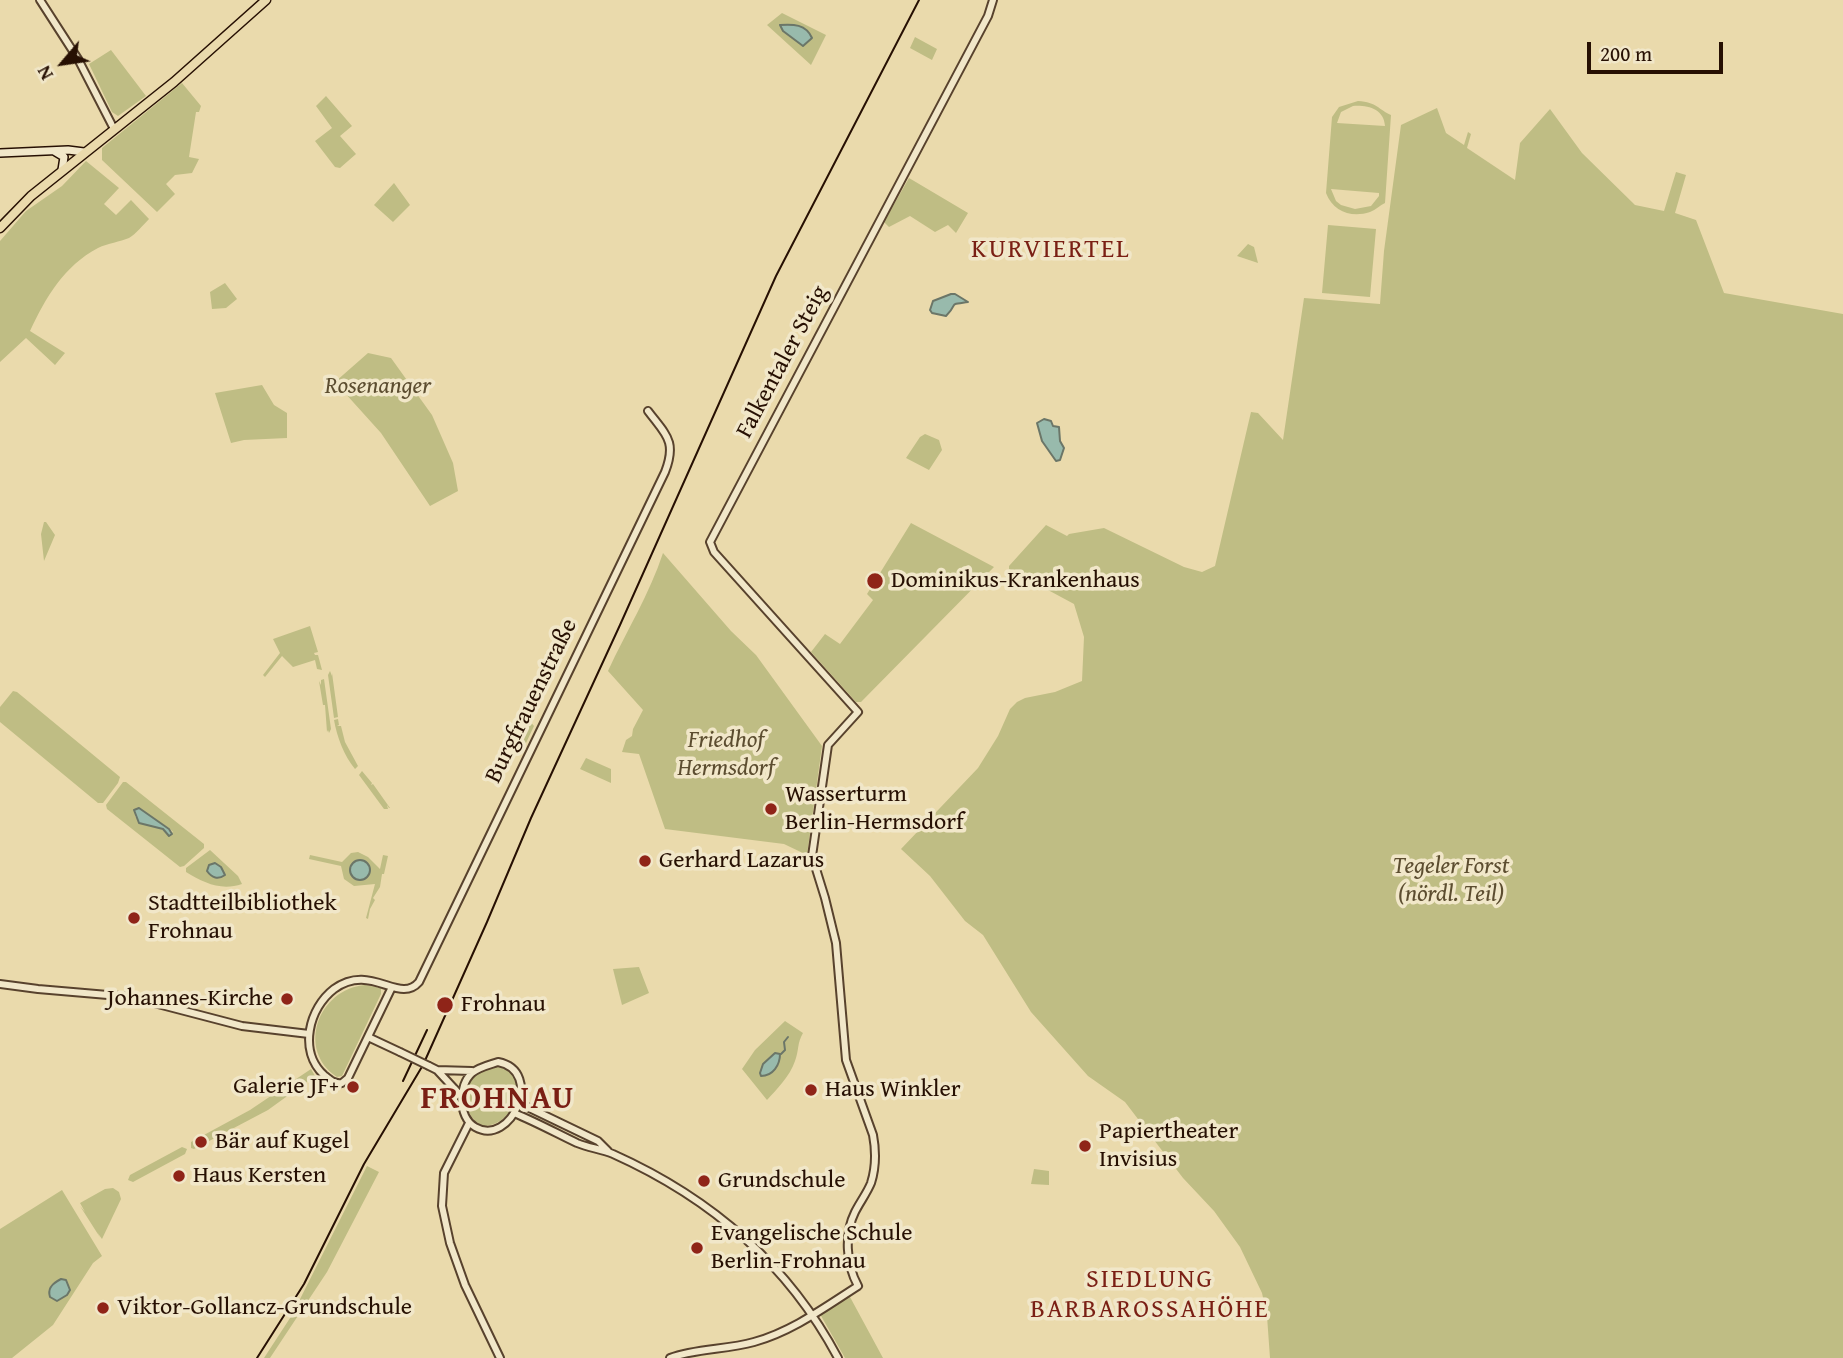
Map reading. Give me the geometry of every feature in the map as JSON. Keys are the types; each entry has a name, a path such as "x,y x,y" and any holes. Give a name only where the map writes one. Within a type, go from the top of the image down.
{"main road":[{"path":"0,228 17,208 174,82 263,2"},
{"path":"54,151 64,157 62,170"},
{"path":"0,153 84,152"}],"street":[{"path":"40,0 78,59 114,128"},
{"name":"Falkentaler Steig","path":"813,1315 858,1286 849,1260 848,1236 852,1219 871,1183 874,1170 873,1135 846,1060 836,943 812,856 828,745 858,712 713,552 709,542 988,16 993,0"},
{"name":"Burgfrauenstraße","path":"392,987 410,989 419,982 665,472 672,453 671,446 648,411"},
{"path":"367,979 392,987 348,1078 339,1084 327,1077 315,1064 310,1050 309,1034 319,1005 339,986 352,980 367,979"},
{"path":"0,984 131,997 242,1026 309,1034"},
{"path":"368,1037 437,1070 462,1097"},
{"path":"437,1070 474,1071 498,1062 509,1066 519,1077 519,1103 507,1122 495,1128 481,1129 469,1123"},
{"path":"474,1071 465,1083 462,1097 469,1123 444,1173 442,1206 460,1272 500,1358"},
{"path":"519,1103 598,1142 609,1152"},
{"path":"514,1113 580,1144 609,1152 688,1195 723,1219 777,1269 813,1315 838,1358"},
{"path":"670,1358 694,1351 729,1348 755,1342 786,1331 813,1315"}],"green space":[{"path":"782,13 826,35 811,65 767,25"},
{"path":"915,37 937,49 932,60 910,48"},
{"path":"111,50 146,96 118,116 112,112 89,64"},
{"path":"182,83 201,106 199,112 196,112 189,157 199,159 192,173 175,175 166,184 175,194 157,212 102,160 102,148"},
{"path":"326,96 352,126 340,136 356,154 340,168 335,167 315,141 332,128 316,106"},
{"path":"1358,101 1374,105 1391,115 1385,203 1363,214 1350,214 1338,209 1326,193 1332,117 1339,107","holes":["1353,106 1374,109 1382,116 1385,126 1337,123 1341,112","1331,189 1379,193 1379,196 1371,206 1355,209 1336,201"]},
{"name":"Tegeler Forst (nördl. Teil)","path":"1437,108 1446,133 1464,145 1468,132 1471,134 1467,148 1515,180 1520,143 1550,109 1582,153 1635,205 1664,211 1676,172 1686,175 1675,213 1696,220 1724,293 1843,314 1843,1358 1270,1358 1267,1316 1262,1293 1240,1247 1214,1211 1183,1178 1125,1102 1088,1076 1031,1012 983,935 965,921 930,876 901,849 978,768 998,736 1010,709 1017,702 1055,692 1082,681 1084,637 1074,604 1009,569 1046,525 1067,536 1104,528 1184,567 1202,572 1215,566 1251,412 1258,413 1283,440 1304,298 1380,304 1384,251 1401,125"},
{"path":"86,161 119,188 104,204 116,215 131,200 149,219 129,238 102,246 86,255 57,284 30,331 65,353 55,365 26,338 0,362 0,241 26,211 62,186"},
{"path":"909,178 968,213 956,233 948,225 935,232 910,216 889,227 884,222"},
{"path":"394,183 410,205 393,222 374,205"},
{"path":"1328,225 1376,229 1370,297 1322,293"},
{"path":"1248,244 1254,247 1258,263 1237,256"},
{"path":"225,283 237,299 226,308 212,309 210,292"},
{"name":"Rosenanger","path":"368,353 391,358 432,415 453,463 458,491 430,506 381,433 335,382"},
{"path":"262,385 274,405 287,413 287,438 231,443 215,393"},
{"path":"925,434 939,440 942,450 929,470 906,458"},
{"path":"44,522 55,535 44,561 41,534"},
{"path":"911,523 994,567 861,702 856,702 811,652 825,634 840,644 873,600 867,594"},
{"name":"Friedhof Hermsdorf","path":"663,553 731,631 756,655 822,746 807,855 784,844 665,829 639,754 622,752 643,710 608,671 645,598"},
{"path":"310,626 318,652 314,653 318,655 322,670 317,669 315,660 293,667 282,656 265,677 263,675 280,653 273,639"},
{"path":"330,671 338,717 334,718 328,675"},
{"path":"324,679 331,729 329,733 319,681 321,685 321,680"},
{"path":"13,691 120,777 103,803 98,803 0,722 0,707"},
{"path":"523,713 534,726 526,743 512,737"},
{"path":"338,719 337,726 341,726 345,742 358,766 355,769 339,740 334,720"},
{"path":"586,758 611,769 611,783 580,769"},
{"path":"362,771 390,808 387,805 388,809 384,809 359,775"},
{"path":"123,782 126,782 204,844 204,848 180,867 107,809 106,805","holes":["139,809 173,832 167,834 159,828 143,823 135,816"]},
{"path":"210,850 238,876 242,884 227,887 213,885 186,872 186,868"},
{"path":"358,852 368,857 380,869 383,855 388,856 368,919 366,918 375,884 354,886 344,879 341,866 309,859 310,855 342,862 351,853"},
{"path":"639,967 649,993 622,1005 613,969"},
{"path":"365,985 381,988 381,994 342,1076 337,1077 317,1052 315,1037 318,1022 335,997 349,989"},
{"path":"785,1021 803,1033 790,1072 767,1100 742,1069 755,1050","holes":["770,1057 780,1061 771,1073 760,1073"]},
{"path":"494,1067 505,1069 513,1075 516,1095 507,1116 497,1123 484,1126 472,1118 469,1112 466,1105 467,1090 475,1076"},
{"path":"311,1069 315,1076 268,1110 194,1149 191,1148 191,1142 250,1110"},
{"path":"182,1147 187,1149 185,1154 133,1182 128,1180 130,1175"},
{"path":"367,1166 379,1172 327,1272 270,1358 264,1358 292,1315"},
{"path":"1034,1169 1049,1171 1049,1185 1031,1184"},
{"path":"113,1188 119,1192 121,1199 102,1239 97,1232 101,1239 80,1203 105,1189"},
{"path":"62,1190 102,1256 93,1263 53,1325 12,1358 0,1358 0,1229"},
{"path":"850,1297 883,1358 845,1358 820,1314"}],"shaded area":[{"path":"780,25 803,27 812,38 803,46 783,31"},
{"path":"951,294 968,302 955,304 946,316 932,313 930,310 933,301"},
{"path":"1044,419 1059,427 1060,441 1064,448 1060,460 1056,461 1042,441 1037,423"},
{"path":"139,808 172,834 169,836 163,829 139,823 134,810"},
{"path":"360,860 367,863 370,870 367,877 360,880 353,877 350,870 353,863"},
{"path":"215,863 225,875 222,877 213,877 207,871 209,865"},
{"path":"775,1053 780,1054 777,1066 769,1074 761,1076 763,1064"},
{"path":"61,1279 66,1280 70,1290 57,1301 50,1297 49,1291 53,1284"}],"waterway":[{"path":"781,1054 785,1050 784,1042 788,1037"}],"tram line":[{"path":"257,1358 304,1284 364,1164 423,1065 531,818 776,276 919,0"},
{"path":"403,1081 427,1030"}],"place":[{"name":"Dominikus-Krankenhaus","path":"875,581"},
{"name":"Wasserturm Berlin-Hermsdorf","path":"771,809"},
{"name":"Gerhard Lazarus","path":"645,861"},
{"name":"Stadtteilbibliothek Frohnau","path":"134,918"},
{"name":"Johannes-Kirche","path":"287,999"},
{"name":"Frohnau","path":"445,1005"},
{"name":"Galerie JF+","path":"353,1087"},
{"name":"Haus Winkler","path":"811,1090"},
{"name":"Bär auf Kugel","path":"201,1142"},
{"name":"Papiertheater Invisius","path":"1085,1146"},
{"name":"Haus Kersten","path":"179,1176"},
{"name":"Grundschule","path":"704,1181"},
{"name":"Evangelische Schule Berlin-Frohnau","path":"697,1248"},
{"name":"Viktor-Gollancz-Grundschule","path":"103,1308"}],"district":[{"name":"KURVIERTEL","path":"1051,250"},
{"name":"FROHNAU","path":"498,1100"},
{"name":"SIEDLUNG BARBAROSSAHÖHE","path":"1150,1295"}]}
